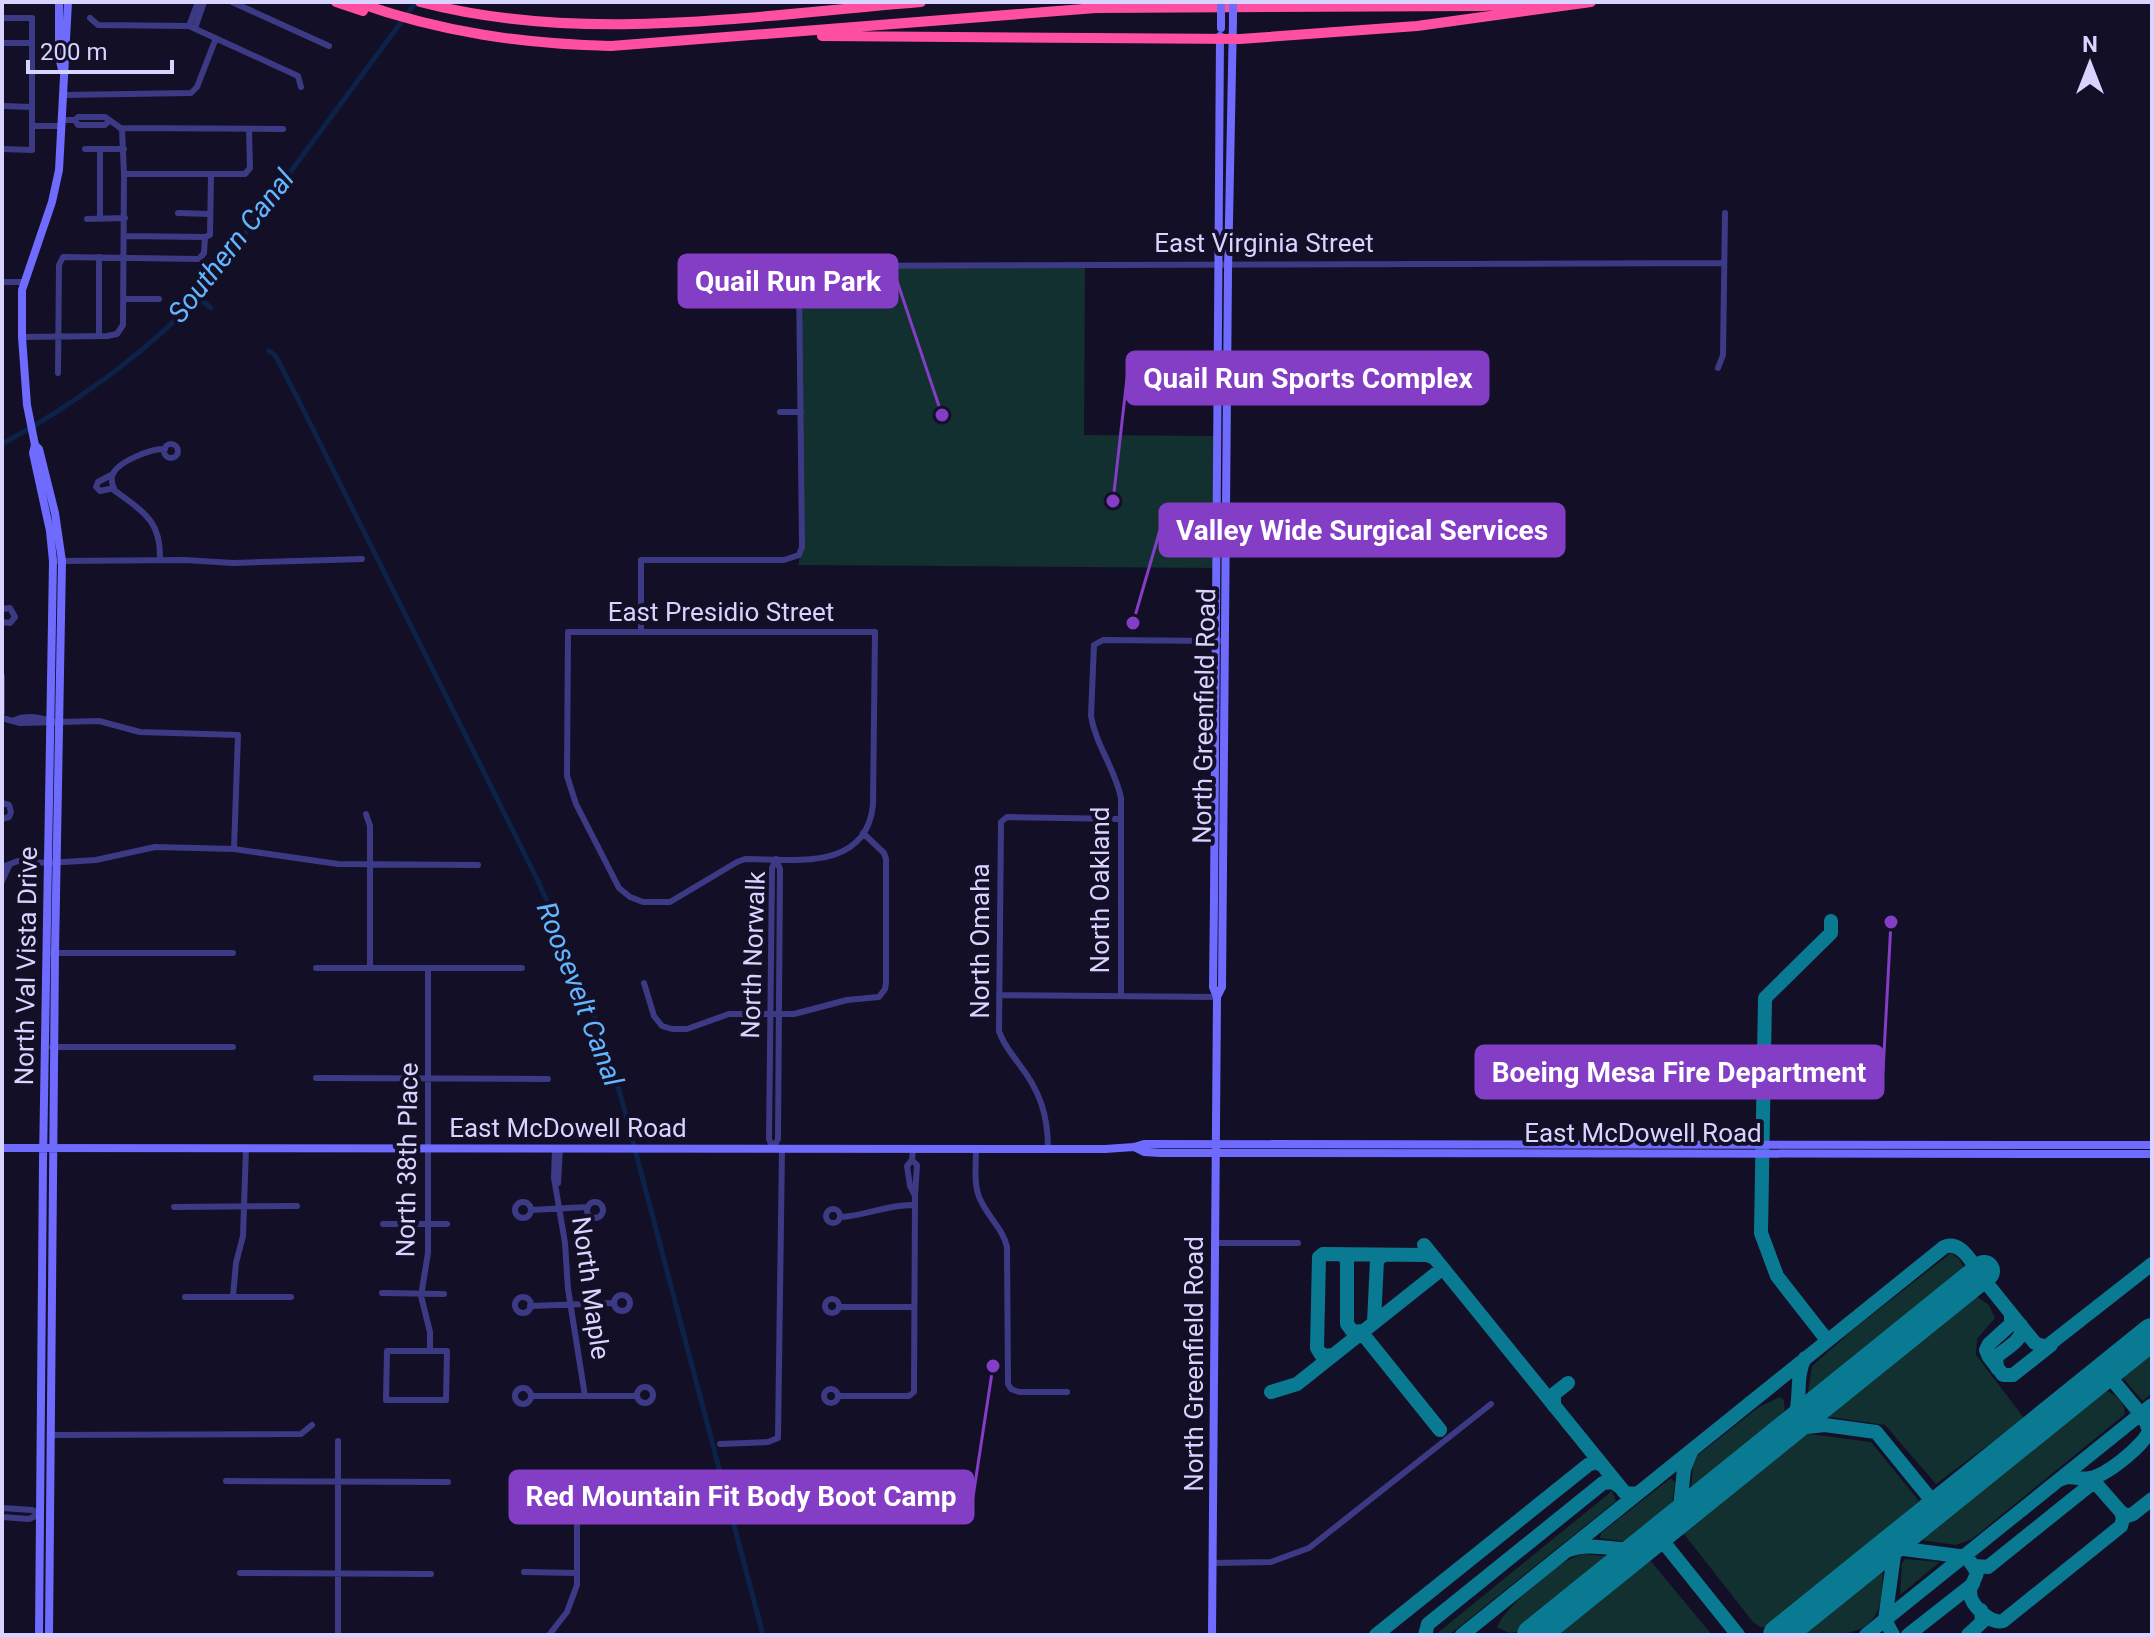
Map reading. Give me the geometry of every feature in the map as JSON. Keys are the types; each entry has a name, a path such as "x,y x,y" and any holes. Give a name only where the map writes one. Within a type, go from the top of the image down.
{"highway":[{"path":"336,2 374,15 392,15"},
{"path":"356,2 392,15 479,36 539,43 625,46 1069,9 1483,6 1545,2"},
{"path":"781,14 837,2"},
{"path":"430,3 519,20 585,26 640,25 921,2"},
{"path":"692,41 853,35 1220,40 1233,34 1417,26 1591,2"}],"main road":[{"name":"North Val Vista Drive","path":"49,1635 45,1581 45,1435 47,1261 54,1148 50,1047 57,561 33,453 22,337 22,290 57,183 63,95 59,2"},
{"name":"North Val Vista Drive","path":"63,75 67,56 68,2"},
{"name":"North Greenfield Road","path":"1217,997 1222,987 1224,263 1221,2"},
{"name":"North Greenfield Road","path":"1224,263 1233,2"},
{"name":"North Greenfield Road","path":"1212,1635 1217,997 1213,987 1215,777 1221,641"},
{"path":"1215,777 1219,783 1222,823"},
{"name":"North Val Vista Drive","path":"47,1261 43,1148 50,1047"},
{"name":"East McDowell Road","path":"2,1148 1048,1149 1134,1147 1144,1144 1215,1149 1437,1149 2152,1145"},
{"name":"East McDowell Road","path":"1437,1149 2152,1154"},
{"name":"North Val Vista Drive","path":"39,1635 45,1581"}],"street":[{"path":"196,16 198,2"},
{"path":"192,27 204,2"},
{"path":"232,2 329,46"},
{"path":"2,18 32,18 32,150 2,149"},
{"path":"90,18 98,25 192,27 298,76 301,87"},
{"path":"63,95 186,94 195,91 216,38"},
{"path":"2,43 32,43"},
{"path":"2,106 32,107"},
{"path":"32,124 75,120 78,125 96,118 105,125 109,121 120,128 283,129"},
{"path":"22,337 117,334 123,325 124,149 120,128"},
{"path":"124,174 245,174 250,168 249,129"},
{"path":"85,149 124,149"},
{"path":"100,149 100,218"},
{"path":"125,236 210,235 211,174"},
{"path":"178,213 210,214"},
{"path":"1718,368 1723,355 1725,213"},
{"path":"87,219 125,218"},
{"path":"58,373 59,265 63,257 199,259 204,253 205,237"},
{"path":"99,257 99,336"},
{"name":"East Virginia Street","path":"801,412 799,279 804,266 1724,263"},
{"path":"2,282 24,282"},
{"path":"124,299 159,299"},
{"path":"641,632 641,560 784,560 799,555 802,547 801,412 780,412"},
{"path":"114,488 100,491 96,487 118,467 151,449 165,449"},
{"path":"113,474 114,488 153,522 158,533 160,559"},
{"path":"57,561 160,559 233,563 362,559"},
{"path":"2,609 12,610 15,617 10,623 2,622"},
{"name":"East Presidio Street","path":"776,859 737,862 670,902 650,904 619,888 570,788 566,764 568,632 875,632 873,805 872,815 863,833"},
{"name":"North Oakland","path":"1121,996 1121,819 1118,784 1100,750 1091,716 1094,645 1103,640 1221,641"},
{"path":"2,676 2,715 20,723 99,721 140,732 238,735 234,849"},
{"path":"2,803 9,805 11,812 9,817 2,819"},
{"path":"366,814 370,826 370,968"},
{"name":"North Omaha","path":"1048,1149 1048,1127 1042,1100 1001,1037 1001,822 1004,818 1121,819"},
{"path":"644,983 654,1016 662,1026 672,1029 687,1029 729,1014 808,1012 847,1000 876,999 885,989 884,853 863,833 846,850 828,858 776,859"},
{"path":"2,881 5,867 12,862 96,860 155,847 234,849 322,863 478,865"},
{"name":"North Norwalk","path":"720,1444 768,1442 778,1438 775,1014 780,869 776,859"},
{"path":"51,953 233,953"},
{"path":"316,968 522,968"},
{"name":"North 38th Place","path":"428,968 428,1253 422,1293 430,1332 430,1351"},
{"path":"999,995 1217,997"},
{"path":"50,1047 233,1047"},
{"path":"316,1078 548,1079"},
{"path":"233,1296 236,1263 243,1236 246,1148"},
{"name":"North Maple","path":"557,1148 557,1187 570,1304 585,1396"},
{"path":"838,1396 909,1396 914,1392 915,1200 907,1166 912,1160 913,1149"},
{"path":"976,1149 980,1201 1007,1247 1007,1377 1011,1389 1019,1392 1067,1392"},
{"path":"840,1217 915,1200"},
{"path":"174,1207 297,1206"},
{"path":"531,1210 588,1207"},
{"path":"383,1224 447,1224"},
{"path":"1214,1243 1298,1243"},
{"path":"382,1293 444,1294"},
{"path":"185,1297 291,1297"},
{"path":"530,1306 614,1303"},
{"path":"839,1307 914,1307"},
{"name":"North 38th Place","path":"387,1351 430,1351 447,1351 446,1400 386,1400 387,1351"},
{"path":"531,1396 637,1396"},
{"path":"1213,1563 1271,1562 1309,1548 1491,1404"},
{"path":"45,1435 301,1434 312,1425"},
{"path":"338,1441 338,1635"},
{"path":"226,1481 448,1482"},
{"path":"523,1486 577,1487 577,1585 571,1604 549,1635"},
{"path":"2,1508 21,1508 45,1514"},
{"path":"2,1517 29,1519 45,1514"},
{"path":"524,1572 577,1573"},
{"path":"240,1573 431,1574"}],"green space":[{"path":"1085,263 1084,435 1218,436 1217,568 798,565 802,547 799,279 804,266"},
{"path":"1951,1253 1960,1260 1964,1269 1962,1274 1807,1399 1812,1366"},
{"path":"1977,1297 1989,1305 1995,1318 1977,1339 1976,1355 2024,1418 1936,1484 1885,1425 1824,1416 1963,1303"},
{"path":"2152,1353 2152,1393 2143,1401 2122,1377"},
{"path":"2107,1391 2122,1404 2124,1415 1972,1539 1956,1545 1921,1540"},
{"path":"1780,1397 1784,1400 1785,1416 1691,1490 1693,1465 1698,1455 1759,1407"},
{"path":"1802,1433 1871,1442 1919,1501 1767,1627 1760,1627 1684,1534 1684,1530"},
{"path":"1671,1478 1675,1483 1671,1509 1628,1542 1600,1538 1601,1533"},
{"path":"1612,1491 1616,1501 1449,1635 1435,1635"},
{"path":"1583,1554 1608,1559 1517,1632 1509,1633 1497,1627 1535,1584 1561,1564"},
{"path":"1649,1559 1712,1635 1551,1635 1644,1560"},
{"path":"1905,1559 1940,1562 1900,1595 1902,1563"},
{"path":"1880,1572 1883,1575 1880,1603 1867,1624 1849,1633 1807,1633"}],"waterway":[{"name":"Southern Canal","path":"2,444 54,414 106,378 155,339 198,297 416,2"},
{"name":"Roosevelt Canal","path":"198,297 211,308"},
{"name":"Roosevelt Canal","path":"269,351 275,355 297,397 537,879 584,990 623,1104 763,1635"}],"taxiway":[{"path":"1827,1340 1777,1276 1761,1233 1765,998 1831,933 1831,921"},
{"path":"1424,1245 1625,1493 1637,1494"},
{"path":"1462,1635 1944,1247 1961,1249 1981,1274"},
{"path":"1333,1355 1322,1356 1317,1348 1319,1257 1323,1254 1427,1255 1435,1258"},
{"path":"1342,1254 1347,1260 1347,1324 1353,1332 1364,1331"},
{"path":"1374,1322 1377,1260 1383,1255"},
{"path":"1980,1275 2035,1343 2046,1347 2152,1264"},
{"path":"1271,1392 1297,1384 1443,1268"},
{"path":"2011,1314 2011,1324 1986,1350 2003,1375 2013,1375 2051,1345"},
{"path":"1997,1368 1996,1357 2017,1339 2021,1325"},
{"path":"1362,1333 1440,1430"},
{"path":"1788,1429 1796,1412 1805,1358"},
{"path":"2089,1478 2104,1473 2123,1460 2149,1431 2145,1419 2105,1371"},
{"path":"1554,1406 1554,1394 1568,1383"},
{"path":"1866,1635 2152,1405"},
{"path":"1788,1429 1825,1425 1876,1432 1937,1507"},
{"path":"1679,1517 1684,1469 1691,1452"},
{"path":"1376,1635 1588,1465 1595,1462 1602,1465"},
{"path":"2059,1480 2067,1477 2092,1479 2127,1516 2152,1499"},
{"path":"1975,1566 1988,1567 2095,1481"},
{"path":"1425,1635 1428,1624 1603,1483 1613,1482 1620,1487"},
{"path":"1888,1547 1967,1557 1977,1572 1970,1589 1973,1602 1987,1617 2003,1621 2121,1526 2121,1512"},
{"path":"1671,1524 1665,1531 1665,1544 1738,1635"},
{"path":"1893,1635 1885,1620 1896,1541"},
{"path":"1569,1550 1586,1546 1640,1549"},
{"path":"1908,1635 1973,1584"},
{"path":"1968,1635 1982,1622 1981,1610"}],"runway":[{"path":"1533,1635 1984,1271"},
{"path":"1779,1635 2152,1334"}],"place":[{"name":"Quail Run Park","path":"942,415"},
{"name":"Quail Run Sports Complex","path":"1113,501"},
{"name":"Valley Wide Surgical Services","path":"1133,623"},
{"name":"Boeing Mesa Fire Department","path":"1891,922"},
{"name":"Red Mountain Fit Body Boot Camp","path":"993,1366"}]}
